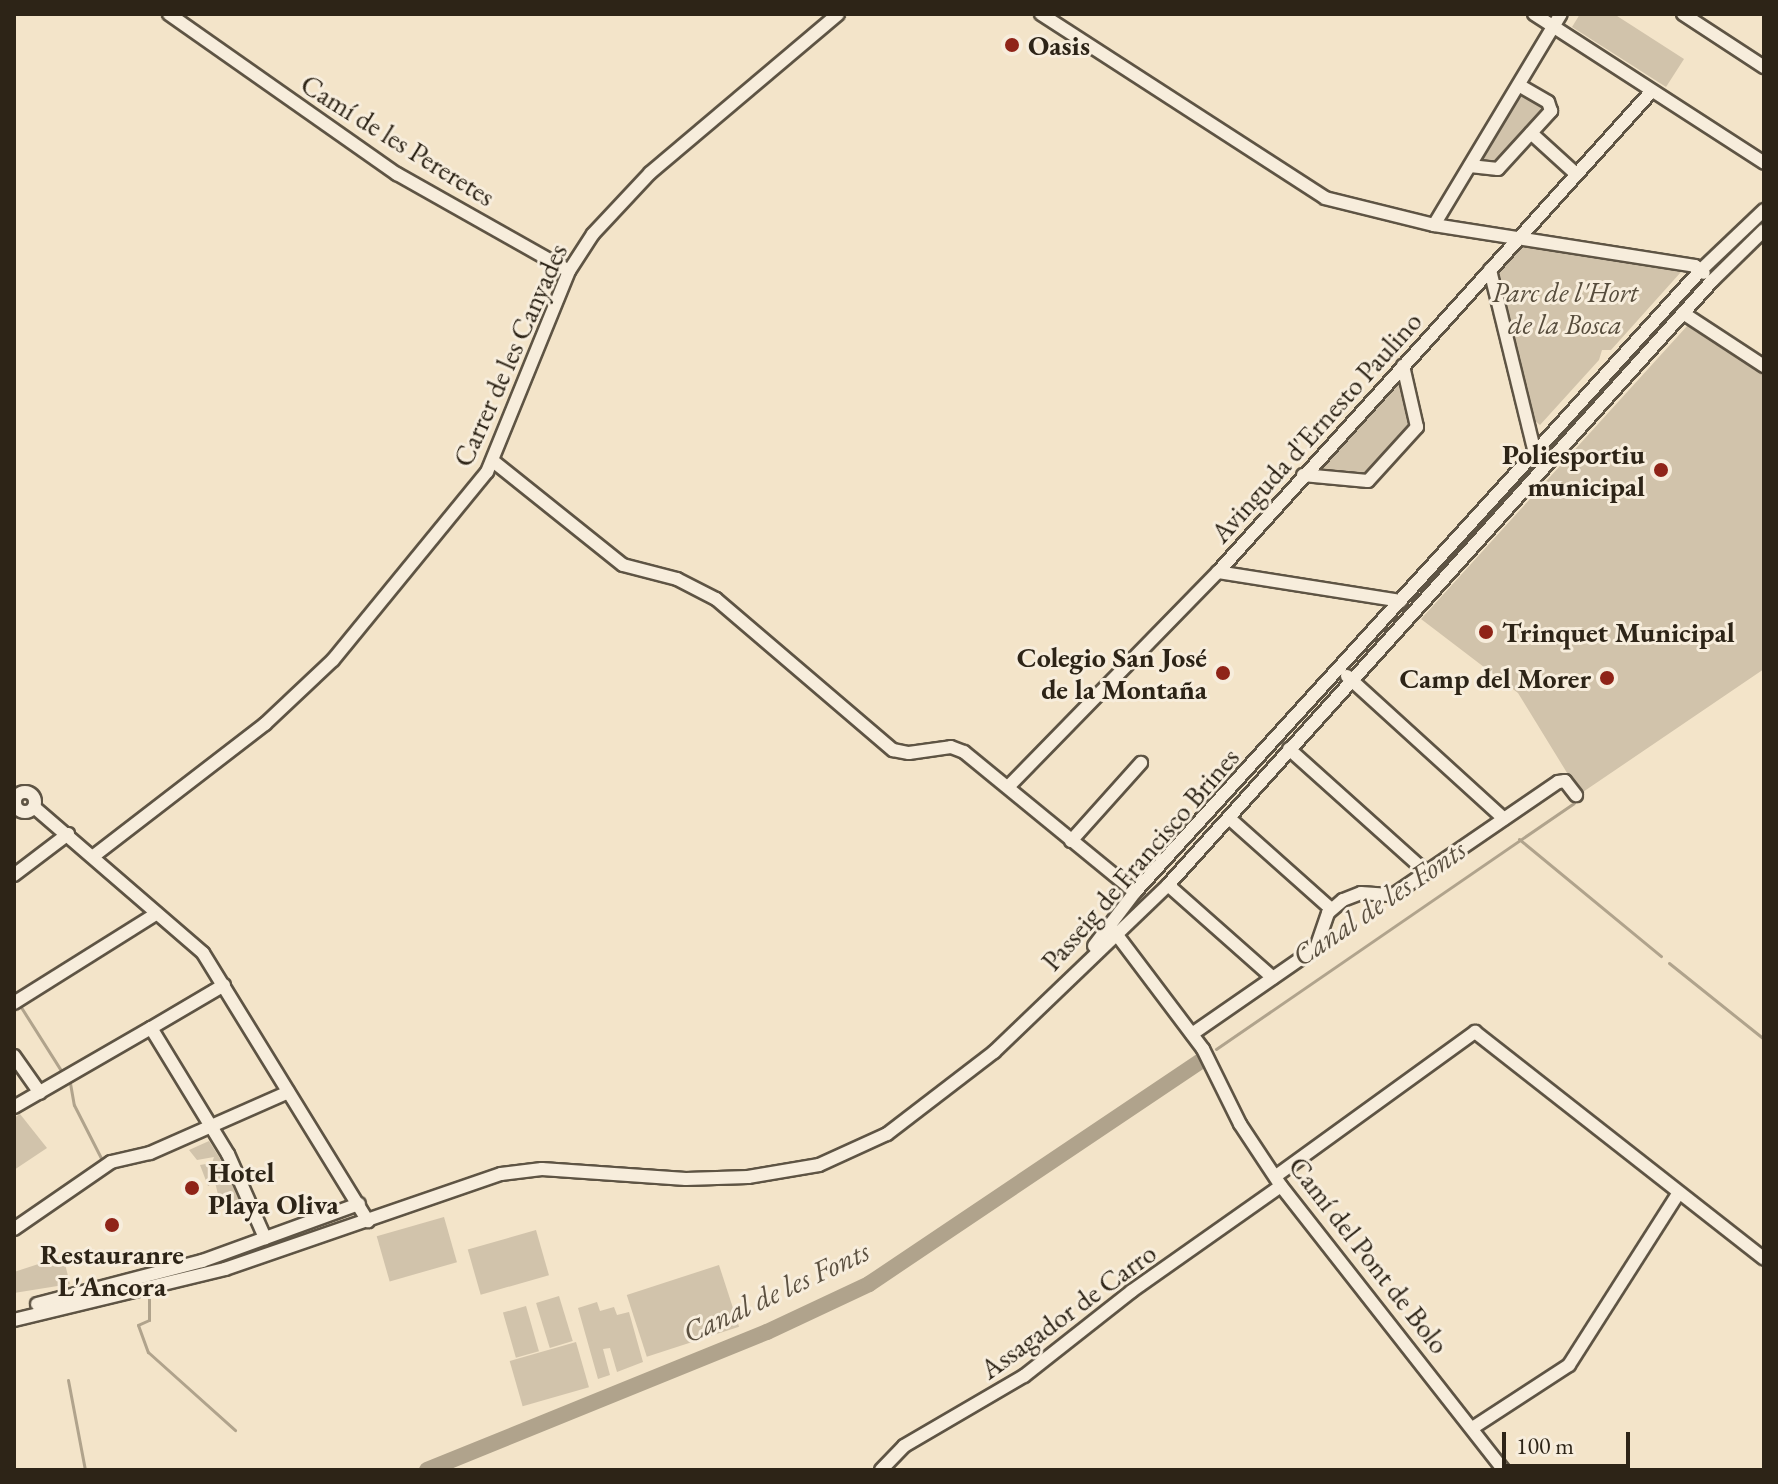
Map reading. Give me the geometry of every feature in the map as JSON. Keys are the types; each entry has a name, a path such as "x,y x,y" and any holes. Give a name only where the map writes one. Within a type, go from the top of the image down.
{"street":[{"name":"Camí de les Pereretes","path":"169,14 385,167 569,271"},
{"name":"Carrer de les Canyades","path":"95,855 312,682 455,515 493,461 569,271 628,195 838,14"},
{"path":"1041,14 1307,189 1348,207 1434,225 1705,266 1717,276"},
{"path":"1534,14 1764,163"},
{"path":"1434,225 1561,14"},
{"path":"1683,14 1764,67"},
{"path":"1470,166 1496,170 1551,107 1520,86"},
{"name":"Avinguda d'Ernesto Paulino","path":"1008,787 1218,572 1651,92"},
{"path":"1531,133 1576,174"},
{"name":"Passeig de Francisco Brines","path":"1056,992 1132,897 1705,266 1764,210"},
{"name":"Passeig de Francisco Brines","path":"1056,992 1168,885 1683,313 1764,230"},
{"path":"1490,270 1535,453"},
{"path":"1683,313 1764,366"},
{"path":"1303,475 1362,484 1378,471 1417,427 1403,366"},
{"path":"493,461 623,565 677,579 716,599 893,750 956,748 1008,787 1145,906"},
{"path":"1218,572 1401,601"},
{"path":"1375,630 1346,669 1351,681 1504,819"},
{"path":"1289,749 1426,872"},
{"path":"1071,841 1141,763"},
{"path":"1192,1034 1318,946 1331,909 1361,893 1393,895 1558,782 1565,781 1576,795"},
{"path":"34,807 27,812 15,809 18,788 32,794 34,807 95,855 156,914 195,944 224,985 368,1221"},
{"path":"1229,818 1331,909"},
{"path":"14,875 68,834"},
{"path":"1168,885 1273,978"},
{"path":"1115,936 1114,928 1126,914 1132,897"},
{"path":"14,1003 156,914"},
{"name":"Camí del Pont de Bolo","path":"1115,936 1211,1061 1240,1124 1278,1181 1474,1427 1504,1470"},
{"path":"14,1107 224,985"},
{"path":"14,1311 159,1287 517,1171 702,1180 819,1165 874,1141 926,1108 1056,992"},
{"path":"151,1028 244,1187 265,1238"},
{"name":"Assagador de Carro","path":"881,1470 904,1446 1004,1390 1471,1032 1678,1194"},
{"path":"14,1056 40,1093"},
{"path":"17,1222 106,1165 211,1128 288,1092"},
{"path":"1474,1427 1569,1365 1678,1194 1764,1259"},
{"path":"37,1304 202,1261 359,1204"},
{"path":"17,1320 64,1305"}],"green space":[{"path":"1580,14 1614,14 1684,59 1666,87 1572,27"},
{"path":"1520,94 1546,108 1497,164 1479,161"},
{"name":"Parc de l'Hort de la Bosca","path":"1529,246 1681,272 1611,350 1602,350 1599,360 1540,425 1534,420 1498,275 1516,250"},
{"name":"Poliesportiu municipal","path":"1688,325 1764,373 1764,669 1580,794 1518,693 1421,619"},
{"path":"1397,382 1403,383 1414,425 1364,481 1319,472"},
{"path":"20,1114 47,1148 14,1170 14,1118"},
{"path":"209,1141 234,1181 241,1200 220,1203 215,1182 208,1186 200,1165 212,1163 214,1157 197,1160 189,1150"},
{"path":"444,1217 457,1262 390,1281 377,1236"},
{"path":"536,1230 549,1275 481,1295 468,1250"},
{"path":"63,1256 70,1284 14,1293 14,1272"},
{"path":"719,1265 739,1327 647,1357 627,1295"},
{"path":"559,1296 573,1341 550,1348 536,1303"},
{"path":"597,1302 600,1311 614,1307 617,1315 629,1312 643,1362 617,1372 610,1348 603,1349 610,1375 598,1379 578,1308"},
{"path":"526,1306 539,1351 516,1358 503,1313"},
{"path":"576,1342 589,1387 523,1406 510,1361"}],"waterway":[{"name":"Canal de les Fonts","path":"1216,1049 1574,803"},
{"path":"1519,839 1661,956"},
{"path":"1669,963 1764,1039"},
{"path":"19,1004 62,1072"},
{"name":"Canal de les Fonts","path":"427,1470 767,1332 869,1284 1201,1061"},
{"path":"70,1083 74,1105 103,1162"},
{"path":"153,1291 149,1295 149,1320 138,1325 148,1352 235,1430"},
{"path":"68,1380 85,1470"}],"place":[{"name":"Oasis","path":"1012,45"},
{"name":"Poliesportiu municipal","path":"1661,470"},
{"name":"Trinquet Municipal","path":"1486,632"},
{"name":"Colegio San José de la Montaña","path":"1223,673"},
{"name":"Camp del Morer","path":"1607,678"},
{"name":"Hotel Playa Oliva","path":"192,1188"},
{"name":"Restauranre L'Ancora","path":"112,1225"}]}
